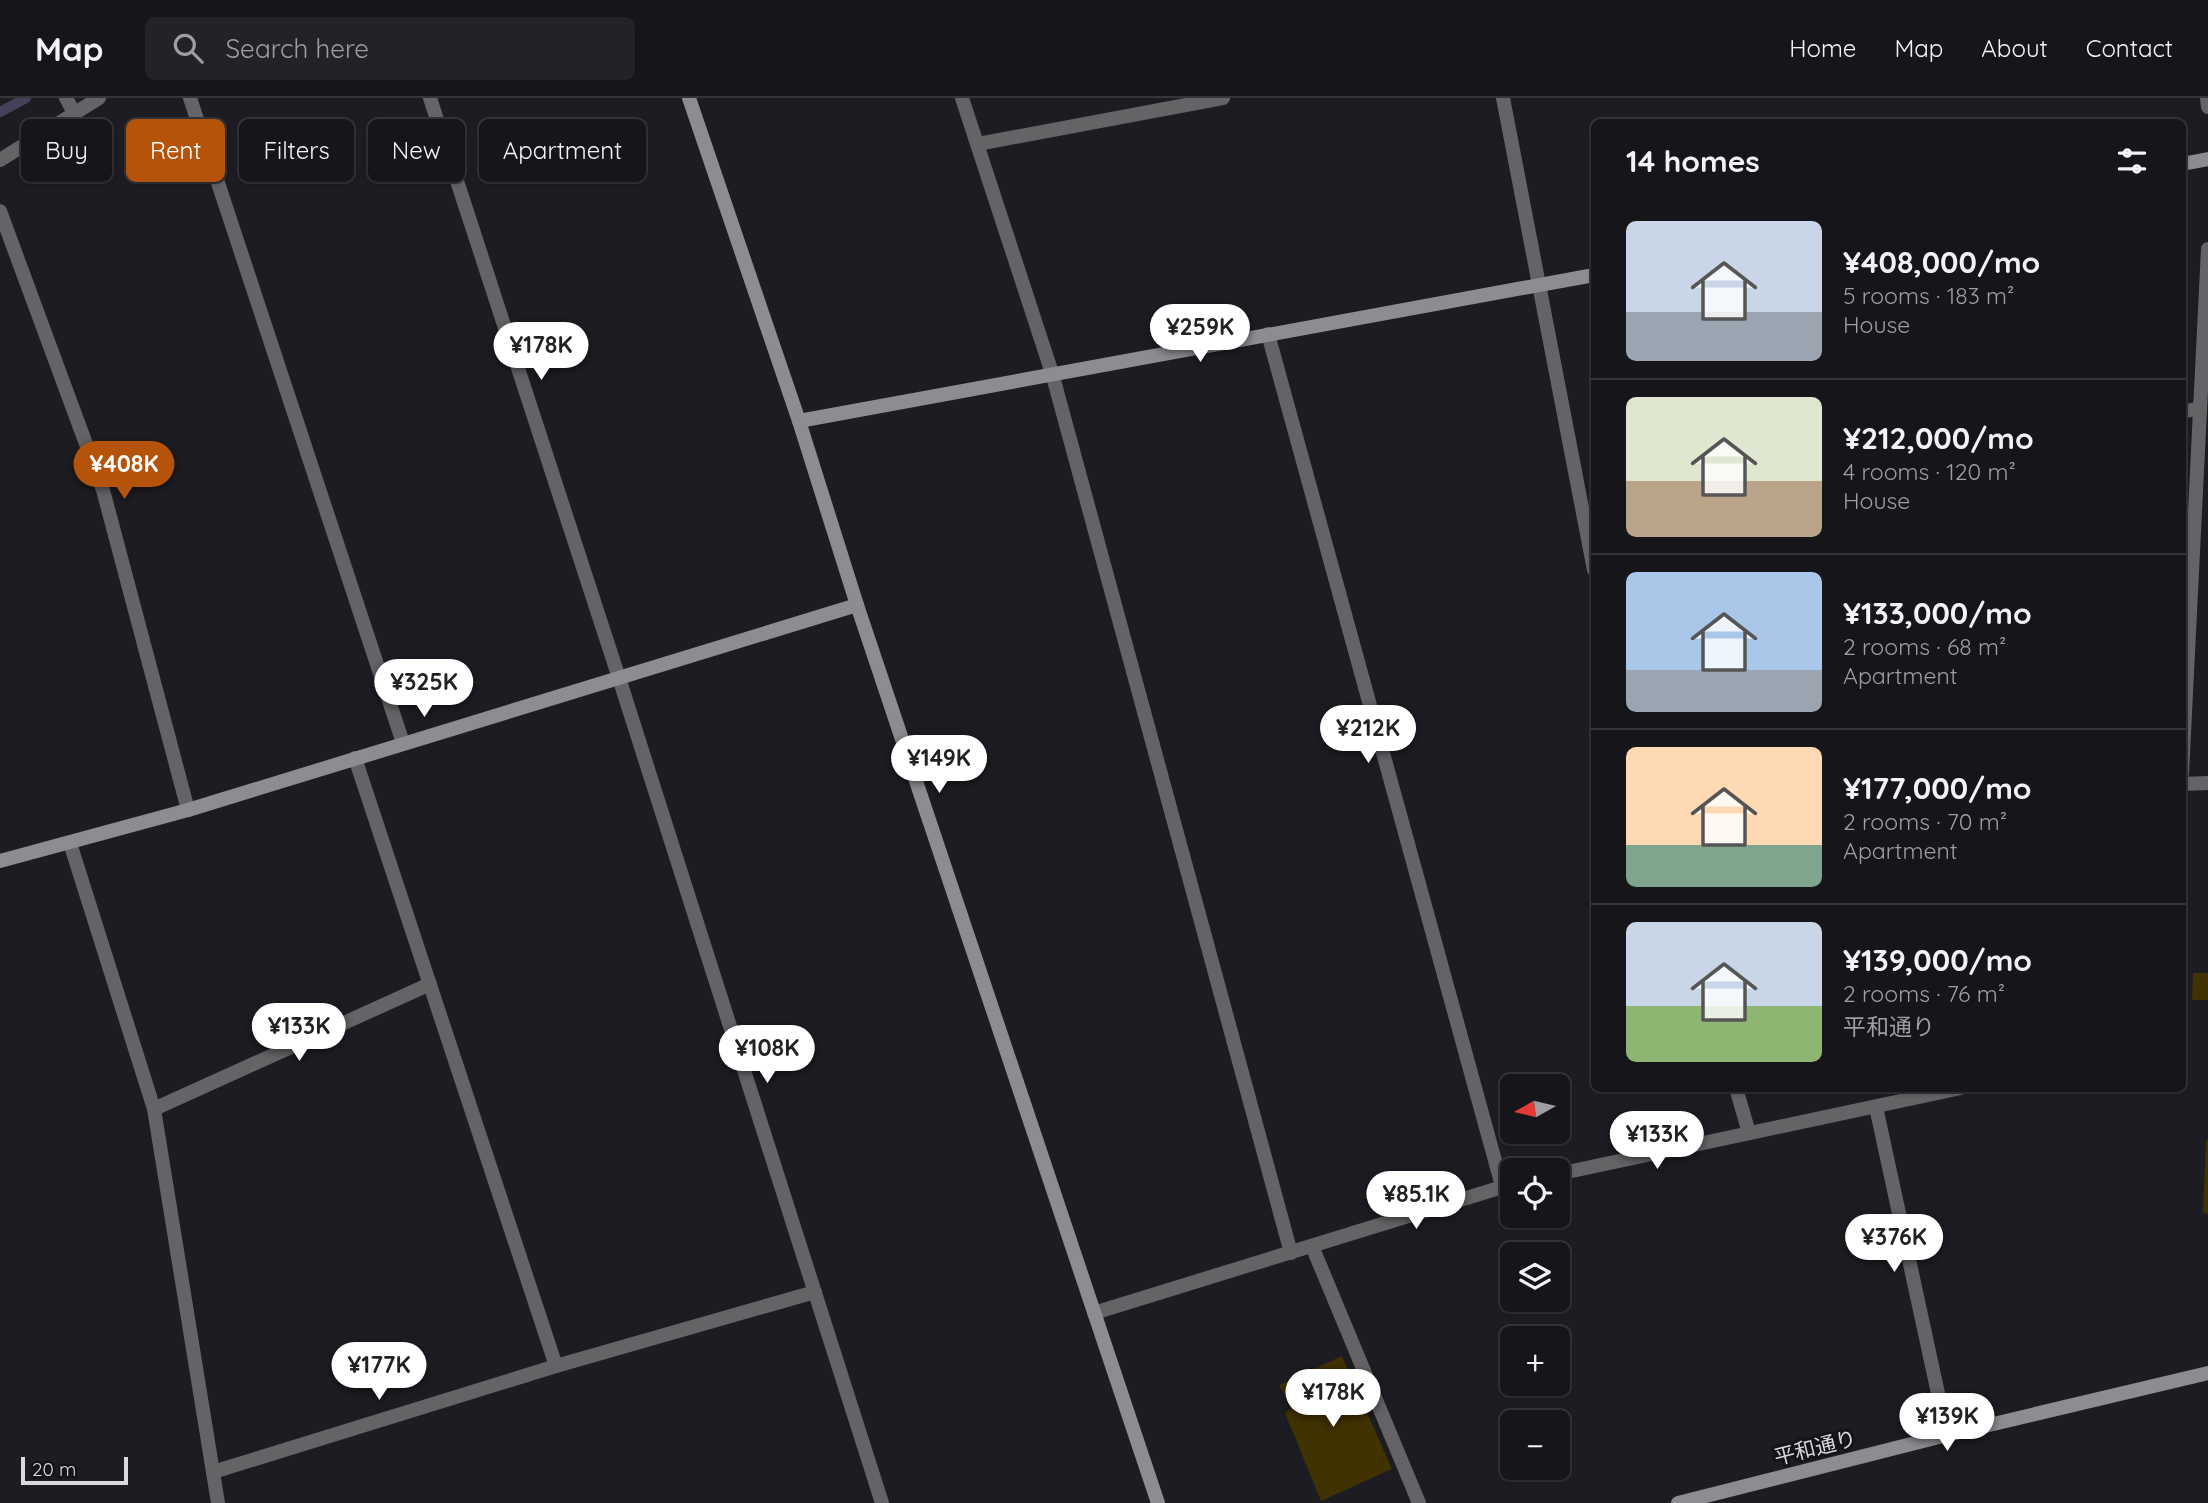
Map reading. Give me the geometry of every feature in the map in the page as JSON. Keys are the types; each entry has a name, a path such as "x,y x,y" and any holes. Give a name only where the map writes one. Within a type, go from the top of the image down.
{"street":[{"path":"66,98 74,113"},
{"path":"0,160 99,98"},
{"path":"190,98 403,743"},
{"path":"430,98 619,678 882,1503"},
{"path":"689,98 1158,1503"},
{"path":"962,98 1052,373 1291,1253"},
{"path":"1503,98 1538,286 1590,528"},
{"path":"2207,98 2208,107"},
{"path":"978,145 1217,99"},
{"path":"2186,163 2208,159"},
{"path":"0,211 103,490 188,810"},
{"path":"2186,693 2208,249"},
{"path":"799,421 1591,276"},
{"path":"1268,334 1500,1160"},
{"path":"2186,411 2200,408"},
{"path":"0,861 188,810 857,605"},
{"path":"355,758 556,1366"},
{"path":"2186,784 2208,783"},
{"path":"70,843 154,1109 218,1503"},
{"path":"154,1109 430,984"},
{"path":"1737,1092 1749,1133"},
{"path":"1570,1171 1943,1092"},
{"path":"1876,1107 1947,1435"},
{"path":"1094,1312 1500,1187"},
{"path":"1312,1246 1419,1503"},
{"path":"213,1472 556,1366 815,1292"},
{"name":"平和通り","path":"1678,1503 2208,1373"}],"building":[{"path":"2193,973 2208,973 2208,1000 2192,1000"},
{"path":"2208,1140 2208,1214 2203,1213"},
{"path":"1342,1356 1392,1469 1321,1501 1285,1413 1291,1408 1279,1385"}],"waterway":[{"path":"0,112 26,98"}]}
